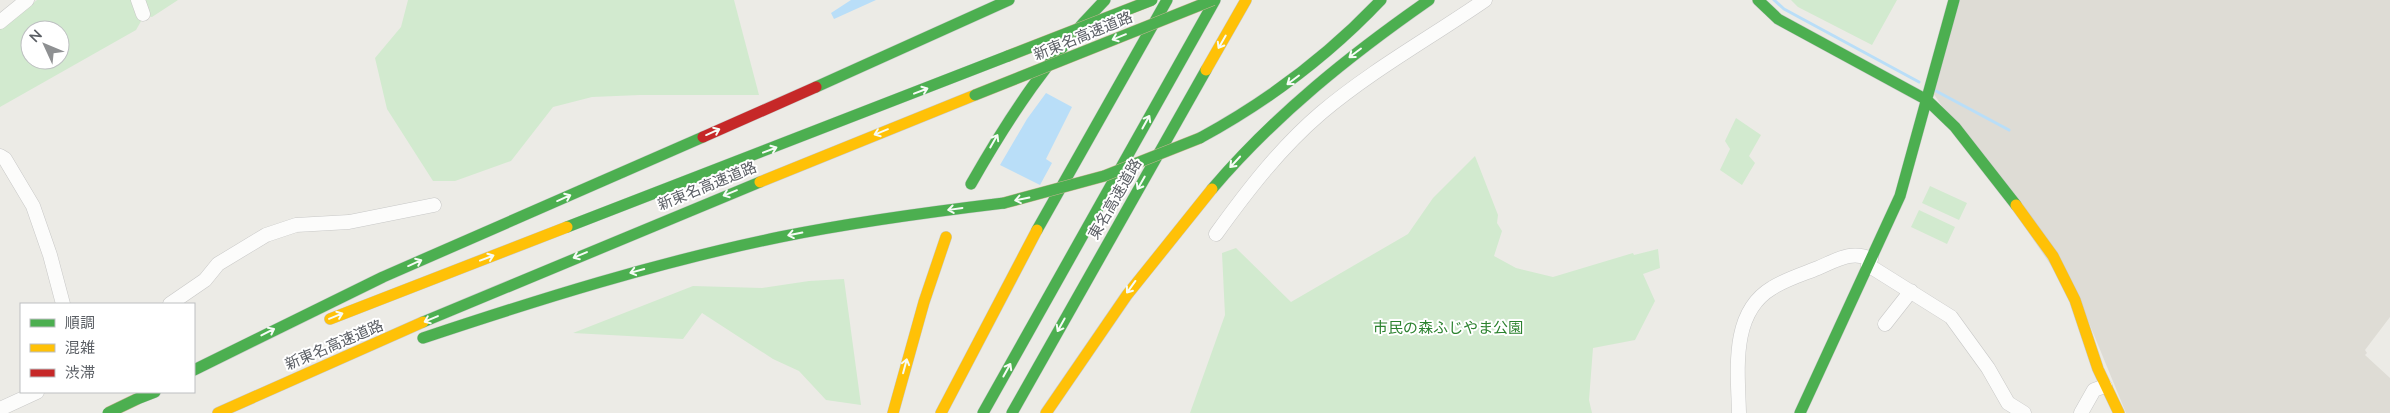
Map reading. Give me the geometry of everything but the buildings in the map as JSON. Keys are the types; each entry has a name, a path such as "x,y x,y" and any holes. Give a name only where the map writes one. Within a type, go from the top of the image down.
{"main road":[{"path":"195,370 383,277 890,55 1010,0"},
{"path":"971,184 1026,92 1065,42 1105,0"},
{"name":"新東名高速道路","path":"318,324 1152,0"},
{"path":"941,413 1037,229 1167,0"},
{"name":"新東名高速道路","path":"218,413 360,349 685,211 1214,0"},
{"name":"東名高速道路","path":"983,413 1214,0"},
{"name":"東名高速道路","path":"1012,413 1246,0"},
{"path":"411,343 568,291 734,247 858,222 1004,203 1081,185 1122,172 1200,138 1238,117 1292,81 1348,34 1381,0"},
{"path":"1046,413 1082,357 1144,270 1218,180 1260,136 1341,63 1429,0"},
{"path":"1758,0 1778,19 1927,100 1955,126 2045,243 2068,285 2105,386 2119,413"},
{"path":"1800,413 1893,216 1903,188 1954,0"},
{"path":"893,413 924,302 946,238"},
{"name":"新東名高速道路","path":"195,376 301,331"},
{"path":"232,413 286,389 384,352"},
{"path":"108,413 151,393"}],"street":[{"path":"0,22 27,0"},
{"path":"138,0 143,14"},
{"path":"1216,234 1280,152 1321,113 1402,53 1484,0"},
{"path":"0,156 5,159 33,206 50,256 63,303"},
{"path":"171,303 205,280 218,264 266,235 296,225 349,222 434,205"},
{"path":"1739,413 1738,344 1750,310 1756,300 1773,287 1844,257 1856,254 1951,317 1988,368 2008,404 2024,413"},
{"path":"1885,324 1910,291"},
{"path":"2081,413 2094,390 2105,386"},
{"path":"0,409 34,393"},
{"path":"113,393 124,413"}],"shaded area":[{"path":"1957,0 2390,0 2390,317 2365,350 2367,353 2365,355 2390,378 2390,413 2126,413 2087,318 1933,93"}],"green space":[{"path":"37,0 178,0 152,17 144,16 136,30 70,67 70,20 20,20 20,70 65,70 0,107 0,29"},
{"path":"408,0 734,0 759,95 592,97 553,107 511,161 455,181 433,181 387,109 375,58 401,27"},
{"path":"1791,0 1897,0 1872,45 1798,7"},
{"path":"1736,118 1761,135 1749,156 1755,163 1742,185 1720,170 1730,149 1725,141"},
{"name":"市民の森ふじやま公園","path":"1475,156 1498,215 1497,223 1502,231 1494,256 1516,268 1553,277 1633,253 1634,255 1658,249 1660,268 1643,274 1655,301 1635,340 1593,348 1589,400 1592,413 1190,413 1225,315 1222,253 1236,248 1291,302 1408,234 1433,198"},
{"path":"1930,186 1967,203 1959,220 1922,203"},
{"path":"1919,210 1955,227 1947,244 1911,227"},
{"path":"844,279 861,405 826,400 799,371 773,359 702,313 683,339 573,333 693,286 762,288 809,281"}],"water":[{"path":"851,0 876,0 834,19 831,13"},
{"path":"1046,93 1072,107 1046,159 1052,163 1040,185 1000,165 1027,119"}],"waterway":[{"path":"1774,0 1784,9 1919,82"},
{"path":"1936,91 2009,130"}],"traffic: fast":[{"path":"816,87 1009,0"},
{"path":"971,184 1000,135 1048,65 1105,0"},
{"path":"1008,56 1152,0"},
{"path":"1037,230 1167,0"},
{"path":"975,95 1213,0"},
{"path":"983,413 1215,0"},
{"path":"1200,138 1250,109 1296,76 1340,40 1381,0"},
{"path":"1212,189 1261,136 1315,87 1342,64 1429,0"},
{"path":"1758,0 1778,19 1927,100 1955,127 2016,205"},
{"path":"1800,413 1900,196 1954,0"},
{"path":"567,227 1008,56"},
{"path":"1012,413 1206,70"},
{"path":"195,370 383,277 703,137"},
{"path":"1004,203 1104,176 1200,138"},
{"path":"423,322 760,182"},
{"path":"423,338 600,282 734,247 864,222 1004,203"},
{"path":"137,399 152,393"},
{"path":"108,413 137,399"}],"traffic: slow":[{"path":"1206,70 1246,0"},
{"path":"760,182 975,95"},
{"path":"1046,413 1127,295 1212,189"},
{"path":"2016,205 2053,256 2075,300 2098,369 2119,413"},
{"path":"330,319 567,227"},
{"path":"941,413 1037,230"},
{"path":"893,413 924,302 946,237"},
{"path":"218,413 423,322"}],"traffic: jam":[{"path":"703,137 816,87"}]}
